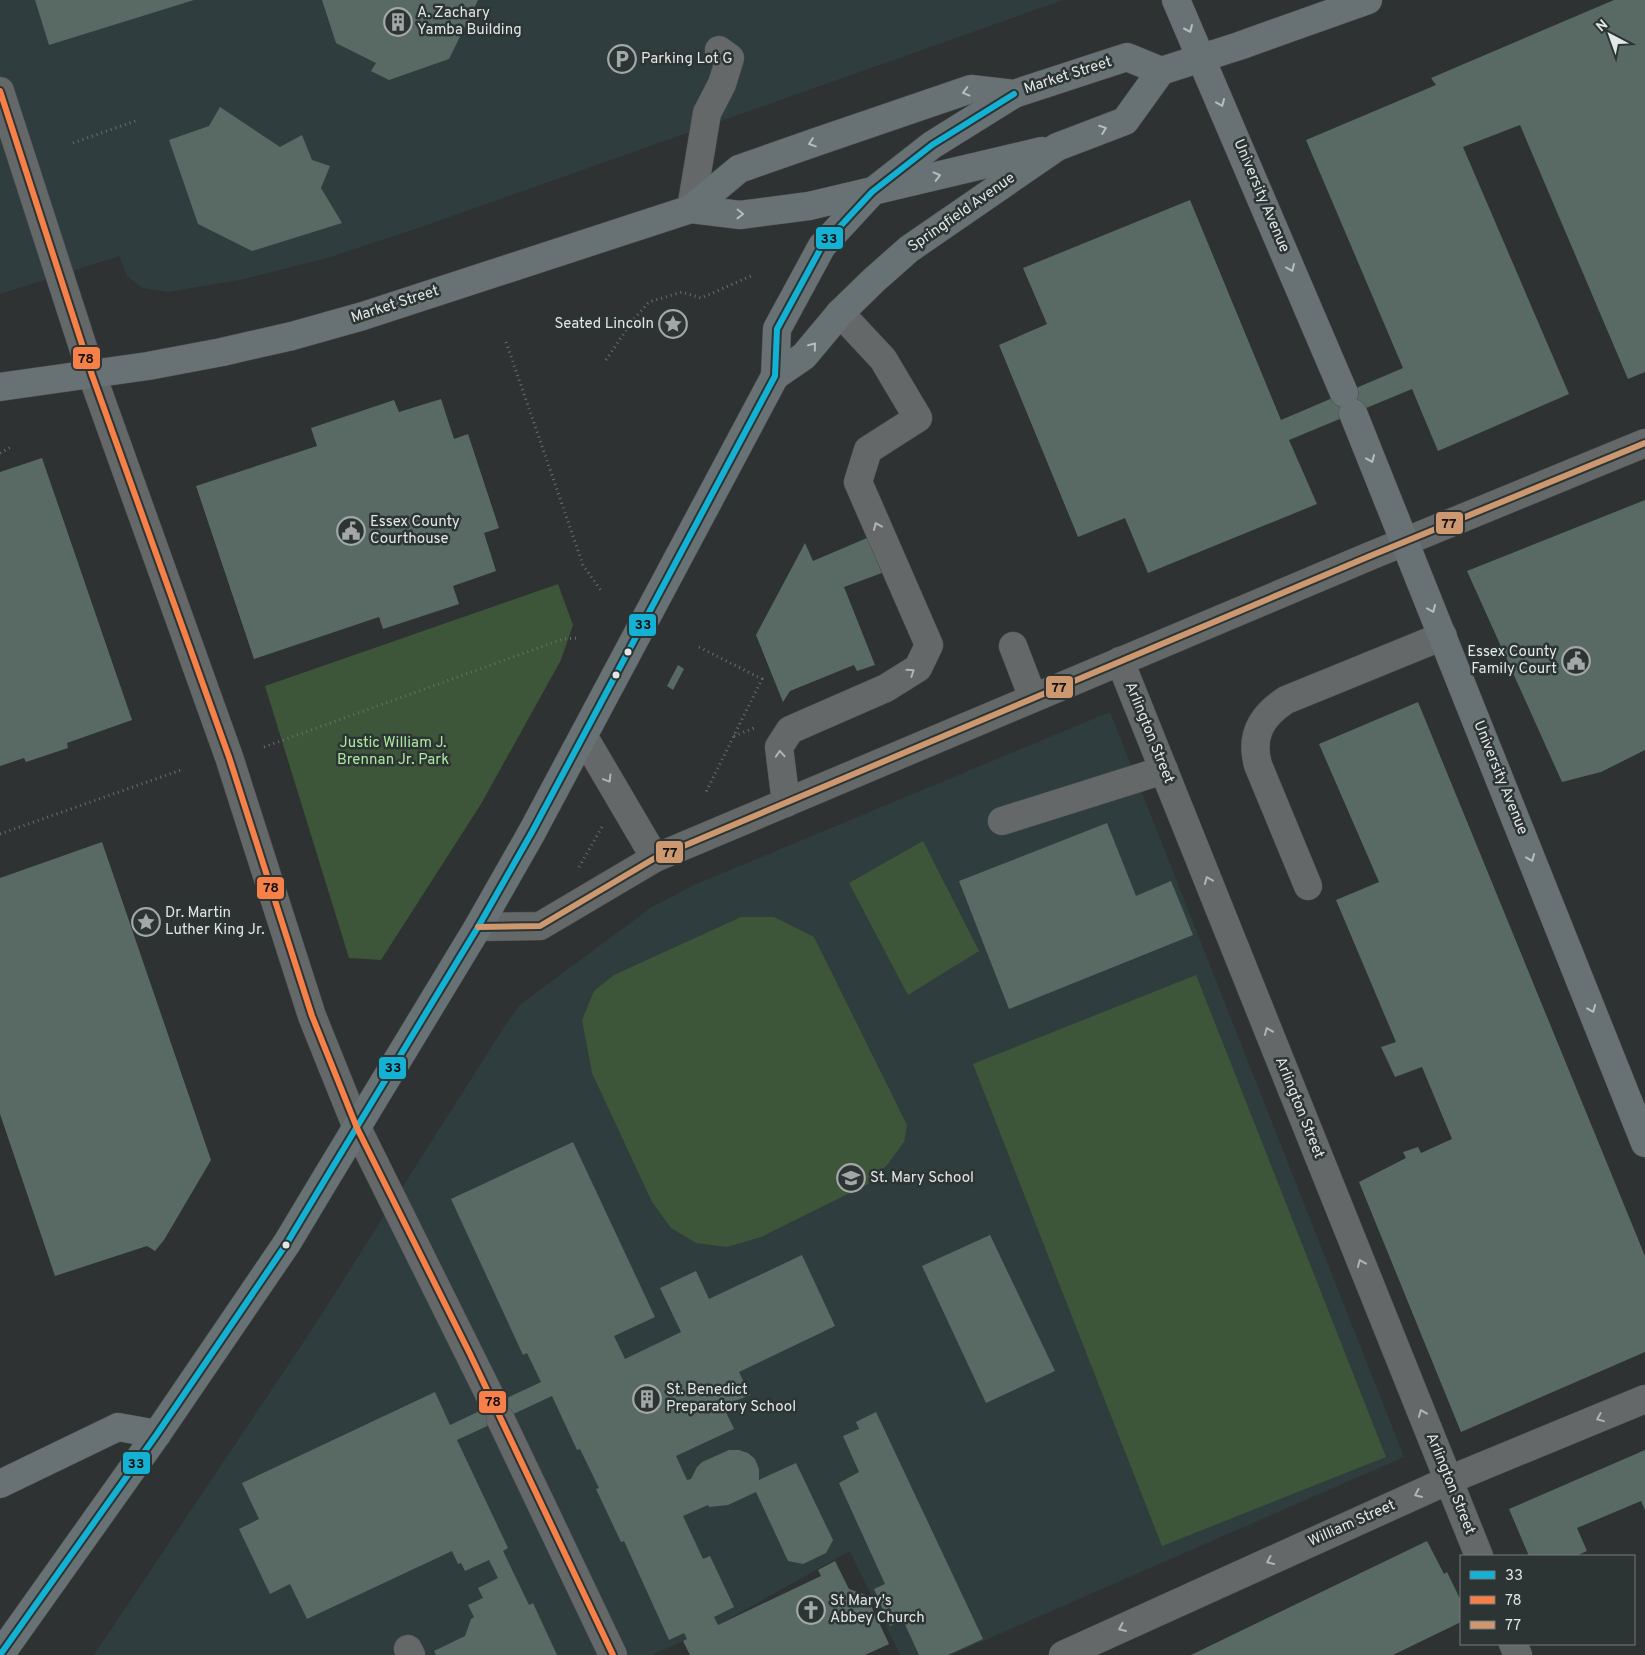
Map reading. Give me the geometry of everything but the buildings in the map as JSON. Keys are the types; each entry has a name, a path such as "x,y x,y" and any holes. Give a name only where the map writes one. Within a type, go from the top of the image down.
{"main road":[{"name":"University Avenue","path":"1176,0 1348,403 1645,1143"},
{"path":"1161,71 1368,0"},
{"name":"Market Street","path":"0,387 92,375 204,356 292,336 363,316 691,209 739,169 971,89 1014,94 1127,57 1161,71"},
{"name":"Springfield Avenue","path":"775,376 804,356 840,313 909,249 1058,147 1125,121 1161,71"},
{"name":"Springfield Avenue","path":"0,1655 157,1434 287,1243 478,927 584,736 775,376 777,329 822,246 872,192 932,145 1014,94"},
{"name":"Market Street","path":"691,209 740,216 809,206 1058,147"},
{"path":"0,1484 118,1427 157,1434"}],"street":[{"path":"691,209 707,113 722,84 730,58 719,50"},
{"path":"0,91 92,375 229,757 312,1016 356,1128 497,1412 613,1655"},
{"path":"786,803 779,747 790,730 886,688 918,668 929,645 858,482 868,450 918,418 883,359 840,313"},
{"path":"478,927 540,926 656,858 1120,661 1645,443"},
{"path":"1308,886 1258,765 1255,754 1255,742 1258,729 1264,718 1274,707 1286,700 1443,636"},
{"path":"1013,646 1033,698"},
{"name":"Arlington Street","path":"1120,661 1478,1555"},
{"path":"584,736 656,858"},
{"path":"1002,822 1164,770"},
{"name":"William Street","path":"1063,1655 1448,1480 1645,1399"}],"path":[{"path":"73,143 138,120"},
{"path":"606,360 633,320 649,302 682,292 701,298 751,276"},
{"path":"506,342 583,565 602,592"},
{"path":"0,453 11,448"},
{"path":"264,747 564,639 578,638"},
{"path":"700,647 762,679 706,792"},
{"path":"0,834 181,770"},
{"path":"575,874 604,824"}],"shaded area":[{"path":"0,0 1063,0 418,228 327,258 244,279 168,292 142,288 127,276 119,256 0,294"},
{"name":"St. Mary School","path":"1110,712 1404,1457 951,1655 900,1655 850,1551 718,1625 652,1655 94,1655 309,1334 508,1021 521,1004 652,907 694,885"}],"green space":[{"name":"Justic William J. Brennan Jr. Park","path":"558,584 573,625 561,660 481,804 381,960 349,958 265,686"},
{"path":"923,841 979,951 908,995 849,883"},
{"path":"741,917 774,917 814,937 907,1125 904,1142 887,1165 868,1184 761,1237 727,1247 696,1243 671,1228 652,1202 592,1073 582,1020 594,991 614,975"},
{"path":"1196,975 1386,1457 1162,1546 973,1064"}],"transit line":[{"name":"78","path":"0,91 92,375 229,757 312,1016 357,1128 470,1354 613,1655"},
{"name":"33","path":"0,1655 157,1434 287,1243 478,927 532,832 775,376 777,329 822,246 872,192 932,145 1014,94"},
{"name":"77","path":"478,927 540,926 655,858 1370,556 1645,443"}],"place":[{"name":"A. Zachary Yamba Building","path":"398,22"},
{"name":"Parking Lot G","path":"622,59"},
{"name":"Seated Lincoln","path":"673,324"},
{"name":"Essex County Courthouse","path":"351,531"},
{"name":"Essex County Family Court","path":"1576,661"},
{"name":"Dr. Martin Luther King Jr.","path":"146,922"},
{"name":"St. Mary School","path":"851,1178"},
{"name":"St. Benedict Preparatory School","path":"647,1399"},
{"name":"St Mary's Abbey Church","path":"811,1610"}]}
